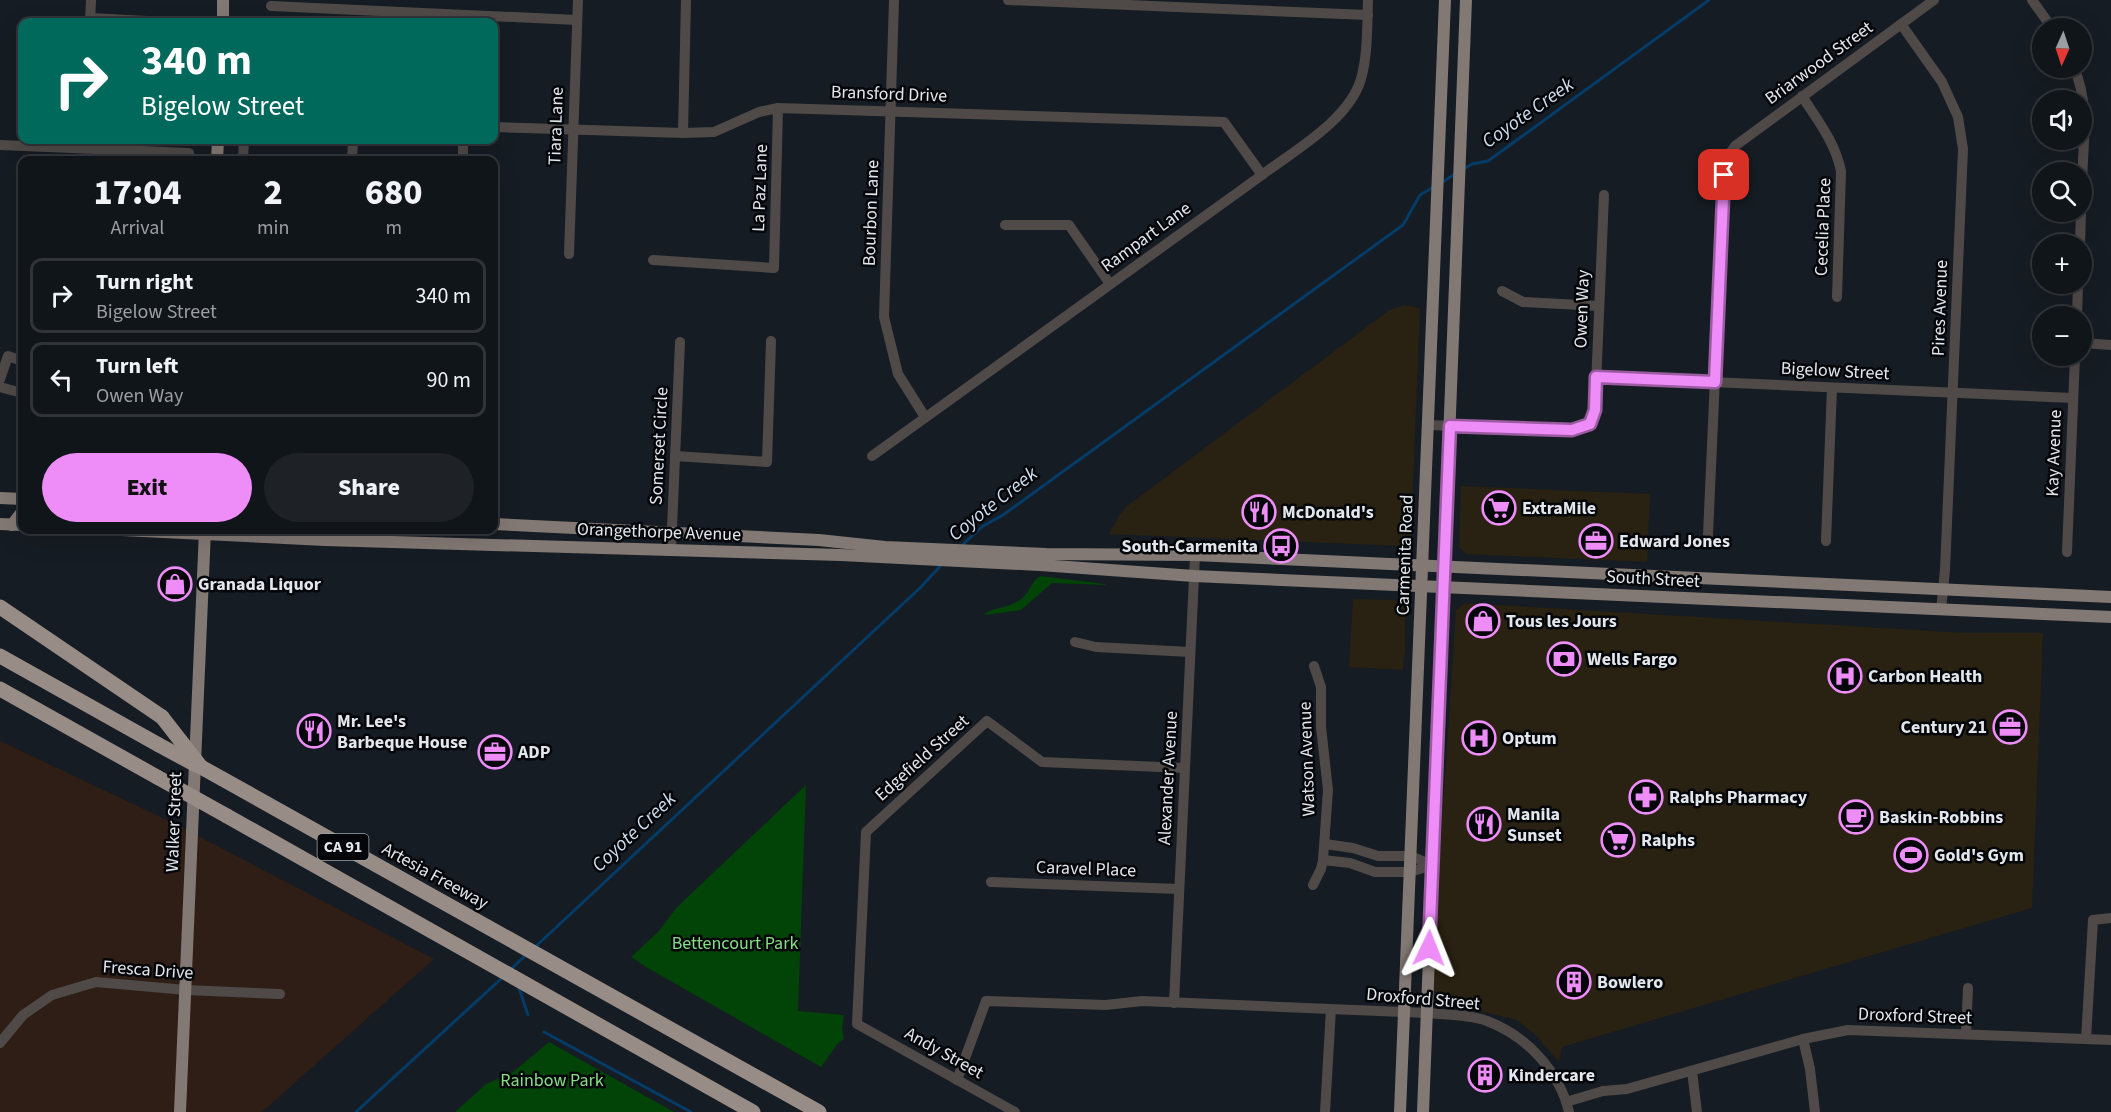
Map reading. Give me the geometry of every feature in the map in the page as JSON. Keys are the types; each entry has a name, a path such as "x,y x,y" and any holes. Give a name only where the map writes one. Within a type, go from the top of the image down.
{"highway":[{"path":"0,607 162,717 201,767"},
{"name":"Artesia Freeway","path":"0,656 819,1112"},
{"name":"CA 91","path":"0,689 753,1112"},
{"path":"786,1094 795,1108 802,1112"}],"main road":[{"path":"223,0 223,18"},
{"name":"Carmenita Road","path":"1400,1112 1445,0"},
{"path":"1423,1112 1466,0"},
{"path":"0,498 18,499"},
{"name":"Orangethorpe Avenue","path":"498,524 819,540 885,547 1046,554 1194,555"},
{"name":"Walker Street","path":"180,1112 204,534"},
{"name":"Orangethorpe Avenue","path":"244,534 325,540 875,557 1194,576"},
{"name":"South Street","path":"1194,555 2111,597"},
{"name":"South Street","path":"1194,576 2111,617"}],"street":[{"path":"90,18 91,0"},
{"name":"Tiara Lane","path":"569,254 578,0"},
{"path":"683,133 686,0"},
{"name":"Bourbon Lane","path":"894,0 884,316 898,374 925,417"},
{"path":"1008,0 1368,15"},
{"name":"Rampart Lane","path":"872,456 1262,175 1325,127 1347,107 1360,80 1365,53 1368,0"},
{"name":"Briarwood Street","path":"1715,382 1724,175 1728,156 1735,146 1934,0"},
{"path":"2032,0 2045,18"},
{"path":"271,6 577,20"},
{"name":"Pires Avenue","path":"1901,24 1942,82 1958,117 1963,149 1944,589 1941,610"},
{"path":"2077,78 2085,110 2083,162"},
{"name":"Cecelia Place","path":"1802,96 1830,138 1837,153 1841,171 1837,297"},
{"name":"Bransford Drive","path":"498,127 714,132 759,112 778,108 1224,122 1262,175"},
{"name":"La Paz Lane","path":"653,260 774,268 778,108"},
{"path":"0,145 118,155 189,153"},
{"name":"Owen Way","path":"1450,426 1572,430 1590,424 1595,410 1604,195"},
{"path":"1005,225 1069,225 1110,284"},
{"path":"1502,291 1523,302 1599,306"},
{"path":"675,456 767,462 771,341"},
{"name":"Somerset Circle","path":"671,551 680,342"},
{"path":"2092,344 2111,345"},
{"path":"0,379 8,356 18,360"},
{"name":"Kay Avenue","path":"2067,552 2075,366"},
{"name":"Bigelow Street","path":"1596,377 2073,398"},
{"path":"1708,535 1715,382"},
{"path":"0,387 18,392"},
{"path":"1826,541 1832,388"},
{"path":"1428,425 1450,426"},
{"name":"Alexander Avenue","path":"1174,1004 1194,555"},
{"path":"1075,642 1096,647 1190,651"},
{"name":"Watson Avenue","path":"1313,885 1323,860 1328,790 1321,727 1321,687 1314,666"},
{"name":"Edgefield Street","path":"857,1024 866,832 987,721 1042,762 1185,768"},
{"path":"1325,844 1353,848 1378,856 1411,856 1432,865"},
{"path":"1323,860 1350,863 1375,872 1410,872 1432,865"},
{"name":"Caravel Place","path":"991,882 1179,889"},
{"path":"2086,1039 2093,920 2111,918"},
{"name":"Fresca Drive","path":"0,1043 23,1015 52,994 96,982 186,990 280,994"},
{"path":"1966,1035 1968,988"},
{"name":"Droxford Street","path":"957,1080 986,1001 1106,1005 1142,1001 1174,1004 1331,1008 1469,1017 1487,1021 1531,1047 1550,1067 1568,1107 1603,1091 1627,1089 1803,1039 1848,1030 2111,1040"},
{"path":"1325,1112 1331,1008"},
{"name":"Andy Street","path":"857,1024 1015,1112"},
{"path":"1803,1039 1810,1069 1815,1112"},
{"path":"1692,1071 1697,1112"}],"shaded area":[{"path":"1404,305 1420,308 1411,538 1403,546 1109,534 1127,506 1388,311"},
{"path":"1461,486 1650,494 1647,562 1466,554 1459,547"},
{"path":"1353,599 1397,600 1405,605 1403,670 1349,667"},
{"path":"1465,603 1965,633 2043,633 2032,908 1562,1047 1559,1062 1536,1036 1517,1020 1446,1003 1439,998 1431,986 1456,610"},
{"path":"0,741 171,822 434,959 262,1112 0,1112"}],"green space":[{"path":"1041,576 1105,585 1052,583 1021,610 984,614 1011,605 1021,599 1034,581"},
{"name":"Bettencourt Park","path":"806,785 798,1011 844,1015 842,1029 844,1039 838,1043 821,1067 631,957 658,932 677,907"},
{"name":"Rainbow Park","path":"549,1042 674,1112 455,1112 486,1084 513,1072"}],"waterway":[{"name":"Coyote Creek","path":"1464,169 1472,164 1488,161 1709,0"},
{"name":"Coyote Creek","path":"1441,183 1455,174"},
{"name":"Coyote Creek","path":"960,547 983,526 1003,515 1403,225 1420,195 1435,186"},
{"name":"Coyote Creek","path":"534,948 921,587 942,564"},
{"name":"Coyote Creek","path":"510,970 527,954"},
{"name":"Coyote Creek","path":"356,1112 503,977"},
{"path":"519,988 528,1015"},
{"path":"544,1032 691,1112"}],"place":[{"name":"ExtraMile","path":"1499,508"},
{"name":"McDonald's","path":"1259,512"},
{"name":"Edward Jones","path":"1596,541"},
{"name":"South-Carmenita","path":"1281,546"},
{"name":"Granada Liquor","path":"175,584"},
{"name":"Tous les Jours","path":"1483,621"},
{"name":"Wells Fargo","path":"1564,659"},
{"name":"Carbon Health","path":"1845,676"},
{"name":"Century 21","path":"2010,727"},
{"name":"Mr. Lee's Barbeque House","path":"314,731"},
{"name":"Optum","path":"1479,738"},
{"name":"ADP","path":"495,752"},
{"name":"Ralphs Pharmacy","path":"1646,797"},
{"name":"Baskin-Robbins","path":"1856,817"},
{"name":"Manila Sunset","path":"1484,824"},
{"name":"Ralphs","path":"1618,840"},
{"name":"Gold's Gym","path":"1911,855"},
{"name":"Bowlero","path":"1574,982"},
{"name":"Kindercare","path":"1485,1075"}],"route":[{"path":"1429,948 1450,426 1572,430 1590,424 1595,410 1596,377 1715,382 1724,175"}]}
